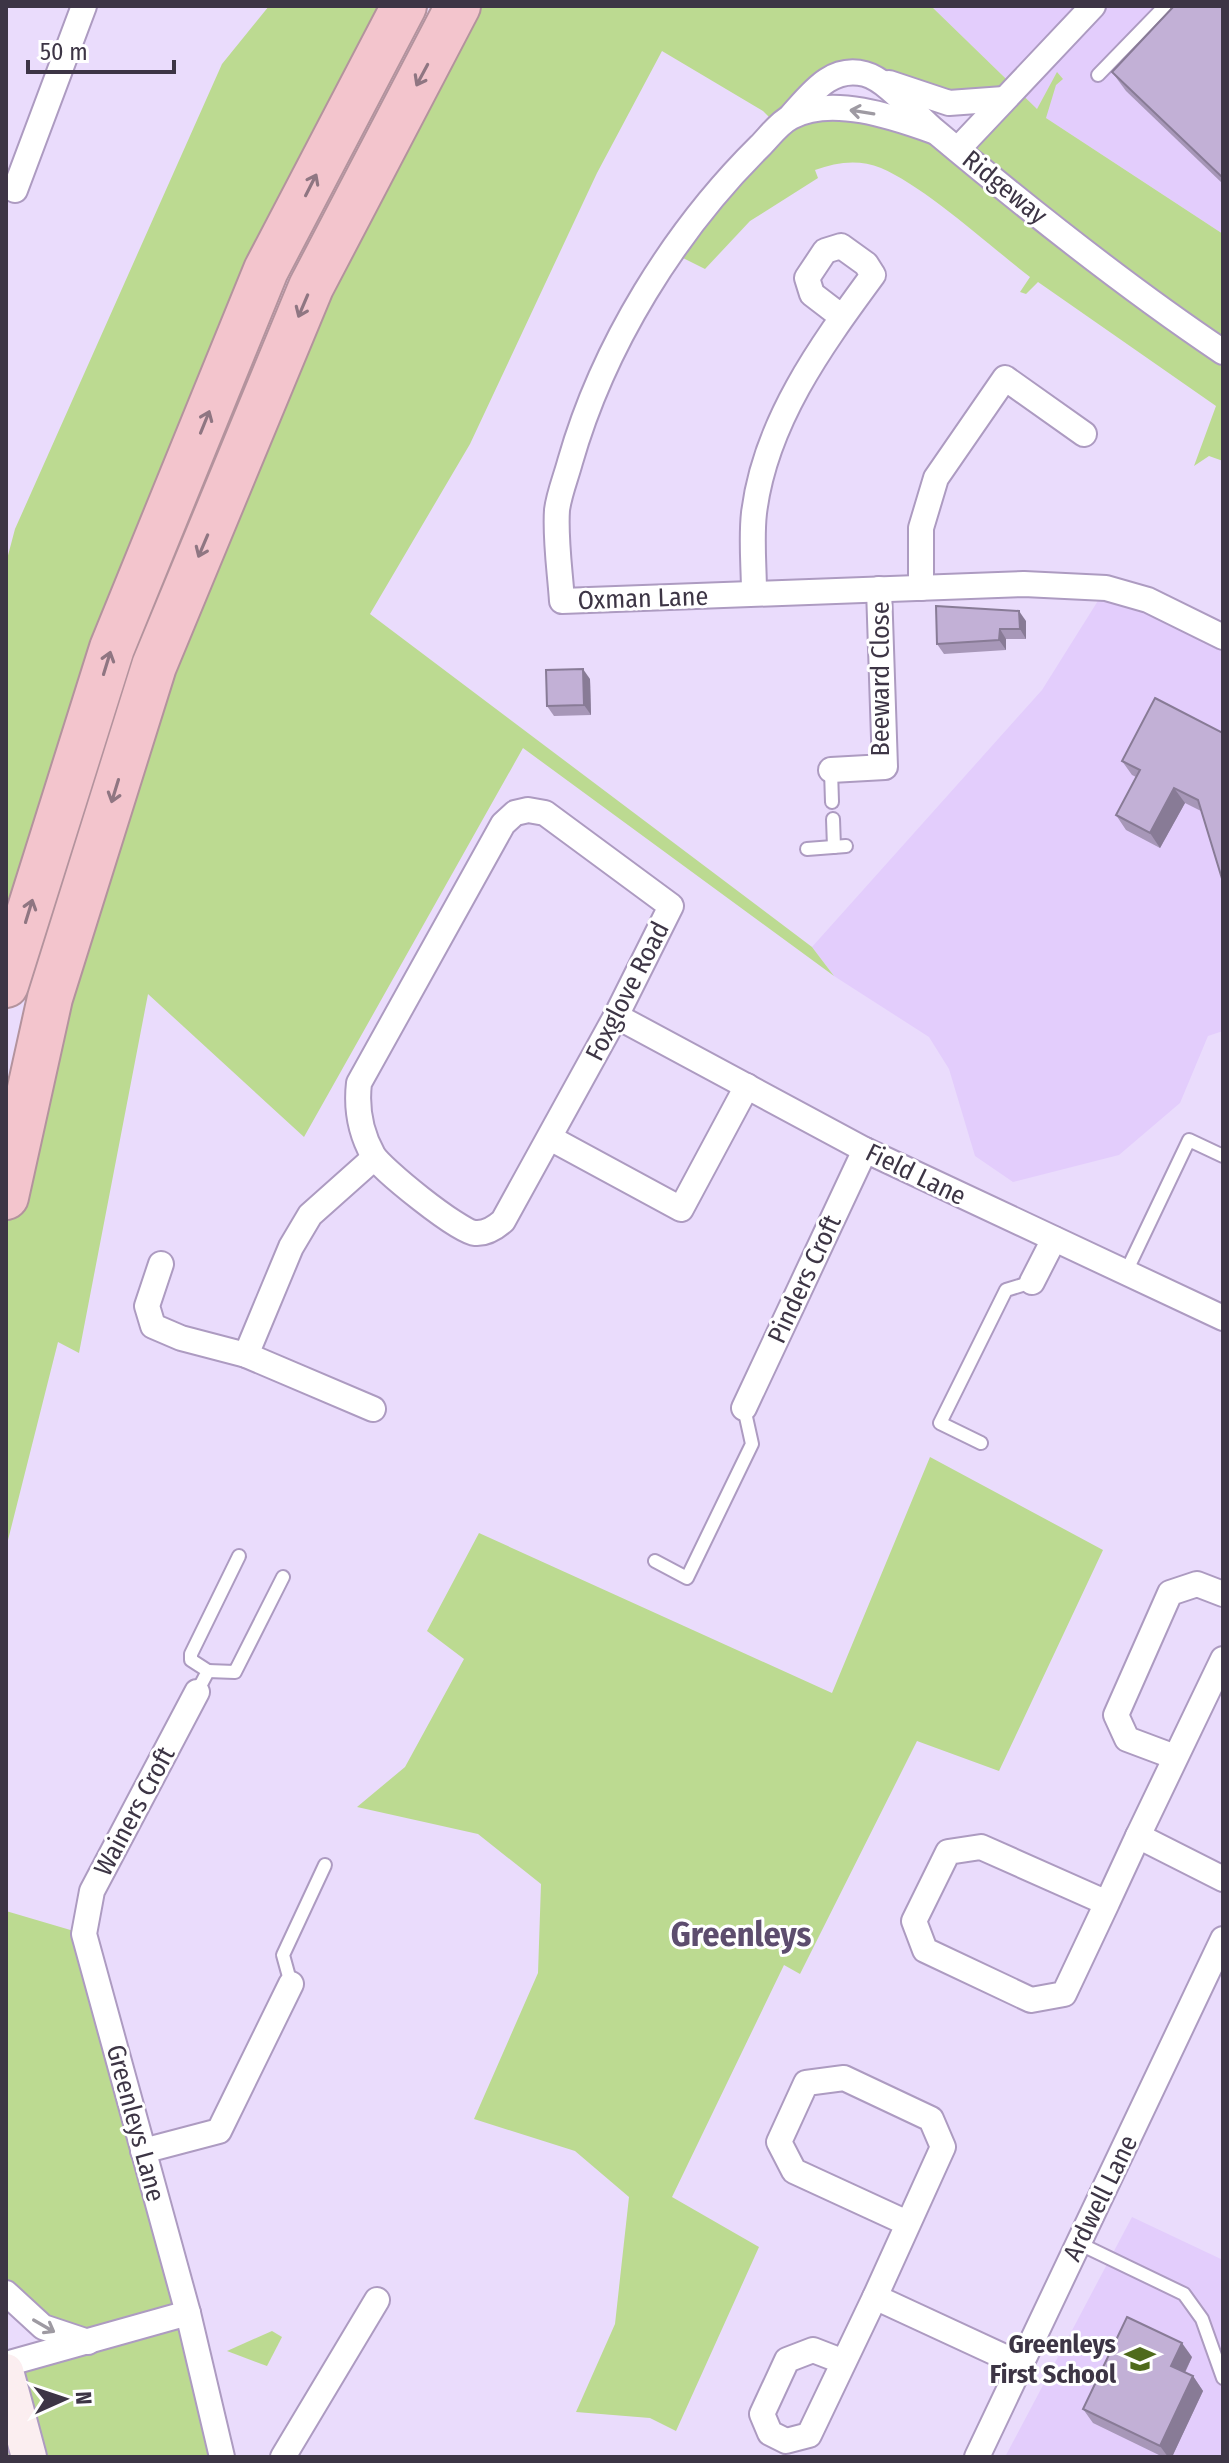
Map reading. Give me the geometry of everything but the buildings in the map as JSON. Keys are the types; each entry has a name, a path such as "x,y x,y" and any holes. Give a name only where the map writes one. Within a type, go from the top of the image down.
{"highway":[{"path":"6,985 121,626 266,270 404,6"},
{"path":"6,1197 50,998 154,666 311,287 458,6"}],"street":[{"path":"6,213 10,188 84,6"},
{"path":"958,149 1093,6"},
{"path":"790,117 830,77 842,72 875,78 949,103 1004,99"},
{"name":"Ridgeway","path":"875,78 933,131 1136,291 1223,352"},
{"path":"790,117 811,111 847,110 883,115 933,131"},
{"name":"Oxman Lane","path":"790,117 733,173 671,252 621,339 580,429 557,508 562,601 1024,584 1106,588 1148,600 1223,637"},
{"path":"754,593 754,515 764,461 790,400 842,317"},
{"path":"921,588 921,528 936,478 1005,378 1084,434"},
{"name":"Beeward Close","path":"831,770 885,767 879,589"},
{"name":"Foxglove Road","path":"528,810 545,813 671,906 616,1016 503,1221 492,1230 476,1234 456,1227 374,1158 356,1108 359,1083 503,824 515,813 528,810"},
{"name":"Field Lane","path":"616,1016 865,1150 1223,1318"},
{"path":"550,1138 681,1209 747,1086"},
{"name":"Pinders Croft","path":"744,1408 865,1150"},
{"path":"246,1355 291,1247 310,1215 374,1158"},
{"path":"1032,1282 1054,1239"},
{"path":"161,1264 147,1306 153,1326 181,1338 246,1355 373,1409"},
{"path":"1175,1757 1127,1739 1116,1715 1170,1593 1197,1584 1223,1594"},
{"path":"1107,1903 981,1847 948,1852 914,1921 925,1950 1031,2000 1064,1994 1223,1659"},
{"name":"Wainers Croft","path":"84,1934 92,1891 202,1682"},
{"path":"1138,1836 1223,1879"},
{"name":"Greenleys Lane","path":"84,1934 188,2313 222,2457"},
{"name":"Ardwell Lane","path":"977,2457 1078,2243 1216,1970 1223,1939"},
{"path":"143,2151 219,2131 291,1984"},
{"path":"844,2362 943,2147 931,2119 844,2078 806,2083 779,2142 794,2171 907,2223"},
{"path":"6,2293 43,2327 92,2343"},
{"path":"875,2297 1022,2365"},
{"path":"283,2457 377,2300"},
{"path":"6,2364 92,2343 188,2313"},
{"path":"6,2371 29,2457"}],"lane":[{"path":"1098,75 1165,6"},
{"path":"831,770 832,802"},
{"path":"807,849 840,847 833,819"},
{"path":"1126,1272 1189,1140 1223,1156"},
{"path":"981,1443 940,1423 1006,1290 1032,1282"},
{"path":"655,1561 687,1578 752,1444 744,1408"},
{"path":"239,1556 191,1654 202,1682 235,1672 283,1577"},
{"path":"291,1984 283,1955 325,1865"},
{"path":"1078,2243 1184,2294 1202,2319 1223,2378"}],"shaded area":[{"path":"931,6 1223,6 1223,234 1046,118"},
{"path":"1106,588 1223,637 1223,1031 1208,1036 1180,1103 1119,1155 1013,1182 975,1156 949,1069 929,1037 834,976 812,947 1042,690"},
{"name":"Greenleys First School","path":"1132,2217 1223,2260 1223,2457 1005,2457"}],"green space":[{"path":"269,6 404,6 266,270 6,985 6,563 15,529 222,64"},
{"path":"458,6 931,6 1037,109 1057,72 1063,79 1056,85 1046,118 1223,234 1223,461 1209,456 1194,466 1216,406 1038,282 1026,294 1020,292 1030,277 937,202 881,168 848,163 815,170 818,178 750,221 705,269 671,252 779,127 763,111 662,51 597,173 470,444 370,614 812,947 834,976 523,748 304,1137 148,994 79,1353 58,1342 6,1548 6,1197 154,666","holes":["854,73 986,103 957,149 830,109 792,115"]},
{"path":"930,1457 1103,1550 999,1771 917,1741 800,1974 784,1965 672,2197 759,2247 676,2431 650,2418 576,2412 615,2324 629,2197 575,2151 474,2119 538,1973 541,1884 478,1834 357,1807 405,1767 464,1659 427,1631 479,1533 832,1693"},
{"path":"6,1911 84,1934 222,2457 6,2457 6,2364 90,2343 6,2293"},
{"path":"272,2331 282,2337 267,2366 227,2351"}],"place":[{"name":"Greenleys First School","path":"1140,2359"}],"district":[{"name":"Greenleys","path":"741,1934"}]}
